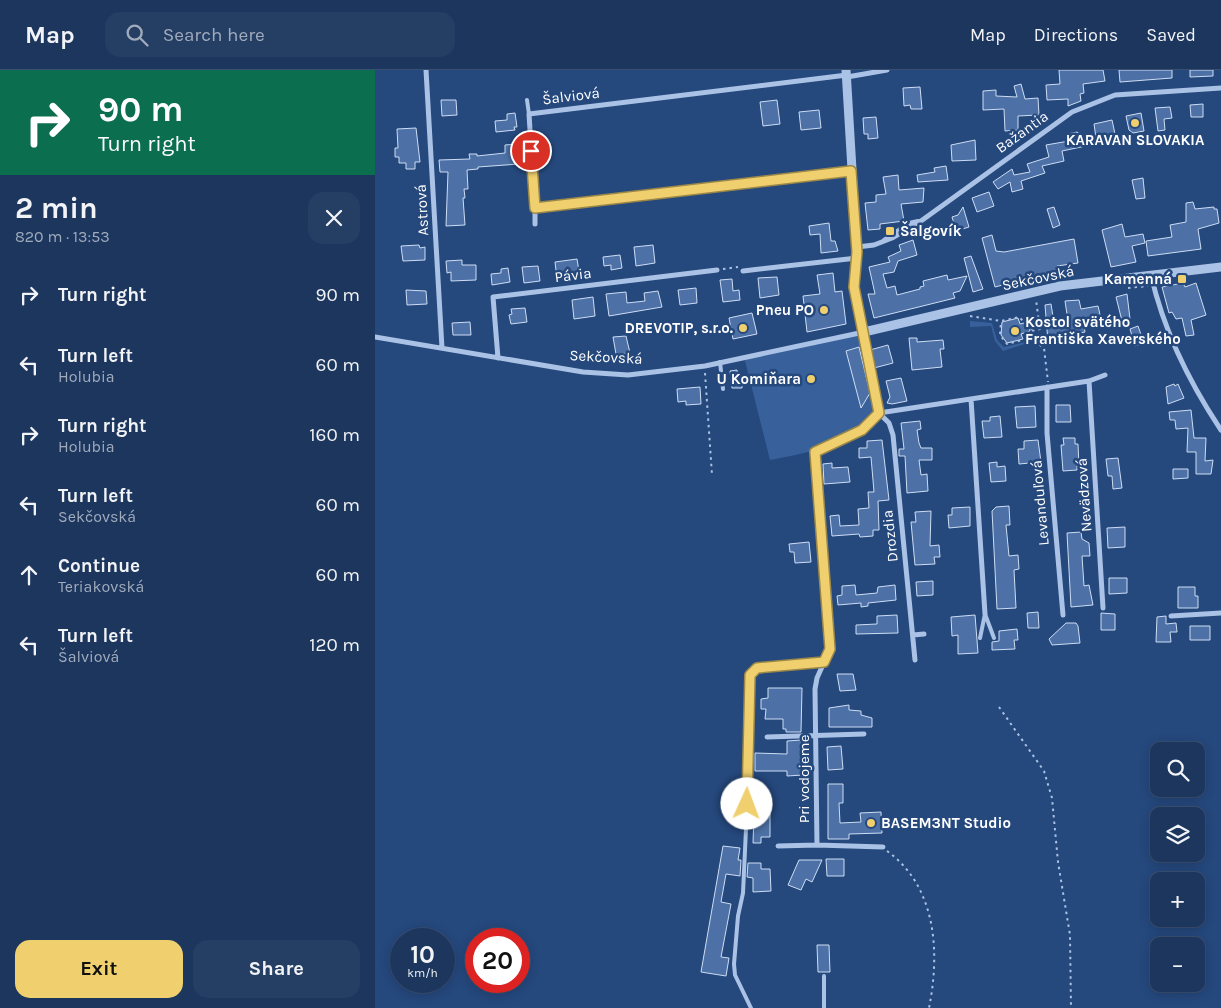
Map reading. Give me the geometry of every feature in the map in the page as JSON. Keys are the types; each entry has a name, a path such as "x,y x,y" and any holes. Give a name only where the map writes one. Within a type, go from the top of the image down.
{"street":[{"name":"Astrová","path":"426,70 442,348"},
{"name":"Šalviová","path":"535,224 529,114 887,70"},
{"path":"847,74 851,171 857,247 854,287 879,413 1089,381 1105,375"},
{"name":"Bažantia","path":"857,247 882,242 921,221 1072,112 1115,95 1221,88"},
{"path":"535,208 851,171"},
{"path":"743,271 857,258"},
{"name":"Sekčovská","path":"375,337 583,372 612,375 645,374 705,366 864,332 1060,286 1221,267"},
{"name":"Pávia","path":"498,358 493,297 717,270"},
{"path":"1151,275 1169,335 1194,386 1221,430"},
{"name":"Nevädzová","path":"1089,381 1103,608"},
{"name":"Levanduľová","path":"1048,387 1047,433 1063,615"},
{"path":"971,399 985,614"},
{"name":"Drozdia","path":"879,413 889,423 893,435 915,660"},
{"name":"Pri vodojeme","path":"879,413 862,430 815,452 830,649 817,678 815,689 817,844 883,848"},
{"path":"1171,616 1221,614"},
{"path":"913,635 923,634"},
{"path":"767,737 864,734"},
{"path":"778,846 817,844"}],"lane":[{"path":"527,100 529,114"},
{"path":"720,362 723,389"},
{"path":"980,638 985,614"},
{"path":"985,614 994,638"},
{"path":"751,1008 735,975 733,964 738,916 743,893 748,786 750,675 757,668 824,662"},
{"path":"824,976 824,1008"}],"path":[{"path":"1125,288 1154,285"},
{"path":"1032,331 1041,329 1036,300"},
{"path":"979,312 970,314 971,318 1001,321 1019,317 1023,320 1039,317"},
{"path":"1001,321 1000,335 1007,344 1029,337 1032,331 1030,319"},
{"path":"1029,337 1044,348 1048,387"},
{"path":"705,366 712,475"},
{"path":"999,707 1044,771 1050,789 1058,862 1070,935 1071,1008"},
{"path":"883,848 905,867 930,911 933,932 934,980 929,1008"}],"shaded area":[{"path":"970,321 992,323 997,340 1004,347 1025,342 1025,344 1003,351 995,341 991,326 970,327"},
{"name":"U Komiňara","path":"864,332 879,413 855,433 829,446 770,460 744,357"}],"building":[{"path":"1059,70 1103,70 1105,81 1083,84 1084,93 1080,94 1081,101 1068,106 1068,99 1047,100 1046,85 1060,84"},
{"path":"1119,70 1172,70 1172,78 1120,82"},
{"path":"1190,70 1213,70 1213,76 1190,77"},
{"path":"1021,84 1025,99 1038,98 1039,115 1018,116 1018,130 1005,131 1004,109 983,110 983,91 996,90 996,96 1017,97 1014,86"},
{"path":"920,87 922,109 911,109 910,105 904,106 903,88"},
{"path":"441,100 456,100 457,115 442,116"},
{"path":"777,100 780,124 763,126 760,102"},
{"path":"1203,104 1203,117 1191,117 1190,105"},
{"path":"1170,107 1172,118 1164,119 1165,130 1158,131 1155,108"},
{"path":"819,110 821,128 801,130 799,112"},
{"path":"515,113 517,127 514,127 515,130 496,132 495,121 507,120 507,114"},
{"name":"KARAVAN SLOVAKIA","path":"1141,113 1144,131 1133,133 1129,130 1126,116"},
{"path":"876,117 878,138 868,139 868,134 864,134 863,118"},
{"path":"1112,120 1115,134 1096,138 1094,124"},
{"path":"416,128 420,162 415,162 415,169 406,169 406,163 399,163 399,157 395,157 395,148 398,148 397,129"},
{"path":"1077,132 1084,137 1086,146 1062,151 1064,161 1042,166 1045,173 1021,181 1023,189 1012,192 1010,182 998,189 993,182 1012,169 1014,175 1030,172 1027,164 1049,157 1046,145 1069,141 1068,134"},
{"path":"975,140 976,160 952,161 951,145"},
{"path":"517,144 519,164 478,167 478,169 467,170 468,189 464,189 465,198 463,198 465,225 446,226 448,172 440,172 439,160 470,159 469,154 477,154 477,156 505,153 505,145"},
{"path":"946,166 948,180 918,182 917,175 935,172 934,168"},
{"path":"898,175 899,190 924,188 923,202 901,204 904,221 880,224 880,229 868,230 865,203 876,202 876,195 886,194 883,177"},
{"path":"1143,178 1145,198 1136,199 1132,180"},
{"path":"989,192 994,206 977,212 972,198"},
{"path":"1193,202 1195,209 1214,207 1214,209 1217,209 1219,223 1198,229 1201,249 1148,256 1146,241 1172,237 1170,225 1186,222 1186,203"},
{"path":"963,207 969,227 956,231 952,217 958,215"},
{"path":"1054,207 1060,225 1053,228 1047,209"},
{"path":"829,223 831,241 835,241 838,251 821,253 820,234 810,235 809,226"},
{"path":"1122,224 1125,237 1143,234 1145,243 1132,246 1136,262 1111,267 1102,230"},
{"path":"992,235 996,251 1004,252 1074,239 1078,263 1057,266 1059,274 1037,279 1037,276 995,287 982,238"},
{"path":"913,240 917,255 898,261 894,272 883,274 887,288 895,286 897,295 920,289 920,287 924,286 923,281 947,275 948,280 967,276 960,291 953,293 955,298 874,318 868,294 875,294 869,267 890,262 888,257 901,251 899,245"},
{"path":"419,245 420,248 425,247 425,260 403,261 401,246"},
{"path":"653,245 655,263 636,266 634,247"},
{"path":"620,255 622,268 611,270 611,265 604,266 603,257"},
{"path":"971,256 983,289 973,292 964,258"},
{"path":"577,259 580,277 557,279 555,262"},
{"path":"462,260 462,265 476,265 476,280 451,281 451,272 447,273 446,261"},
{"path":"538,266 540,281 524,283 522,267"},
{"path":"508,268 510,282 492,285 491,274 501,273 501,269"},
{"name":"Pneu PO","path":"833,273 835,292 842,291 846,324 807,332 803,296 820,294 817,275"},
{"path":"777,277 779,295 760,298 758,278"},
{"path":"732,279 733,291 739,290 740,300 723,302 720,280"},
{"path":"1183,283 1185,287 1196,283 1206,315 1191,320 1194,335 1186,336 1182,318 1176,319 1172,312 1169,313 1162,287"},
{"path":"696,288 697,303 680,305 678,290"},
{"path":"406,290 426,291 427,304 407,305"},
{"path":"658,291 662,307 609,316 606,294 626,292 627,303 645,301 644,293"},
{"path":"1127,294 1130,319 1122,321 1116,297"},
{"path":"593,297 595,316 574,319 572,300"},
{"path":"1079,300 1081,309 1098,306 1102,323 1084,326 1085,332 1066,336 1066,340 1048,342 1045,305 1051,304 1054,323 1068,321 1065,301"},
{"path":"525,308 527,322 511,324 509,315 512,314 511,309"},
{"name":"DREVOTIP, s.r.o.","path":"752,313 757,334 733,339 729,318"},
{"name":"Kostol svätého Františka Xaverského","path":"1018,318 1020,324 1028,322 1030,331 1021,334 1023,339 1007,343 1001,335 1002,322"},
{"path":"470,322 471,335 453,335 452,323"},
{"path":"1138,326 1144,343 1135,346 1130,329"},
{"path":"626,336 630,353 616,354 613,337"},
{"path":"909,338 917,338 917,342 943,340 944,349 940,349 942,367 912,370"},
{"path":"888,345 893,363 874,368 870,350"},
{"path":"859,347 870,393 861,408 846,351"},
{"path":"737,370 738,380 742,380 742,388 732,388 730,371"},
{"path":"901,378 907,401 887,403 890,397 886,381"},
{"path":"1174,384 1175,386 1178,384 1184,398 1168,404 1166,387"},
{"path":"700,387 701,404 686,405 686,401 678,402 677,389"},
{"path":"1056,405 1070,405 1071,422 1056,422"},
{"path":"1035,406 1036,427 1017,428 1015,407"},
{"path":"1191,410 1194,438 1206,438 1205,461 1213,460 1211,474 1196,474 1196,452 1187,452 1188,428 1176,429 1175,420 1170,420 1169,412"},
{"path":"1000,416 1002,437 984,438 982,421 990,421 990,417"},
{"path":"920,421 921,429 917,430 921,448 932,448 932,460 919,460 921,475 927,474 928,491 907,493 905,456 899,456 899,449 904,449 901,423"},
{"path":"1063,438 1075,438 1075,444 1078,444 1079,466 1077,466 1077,470 1063,471 1061,445 1064,445"},
{"path":"882,440 889,500 878,501 879,530 873,530 873,536 860,537 859,534 832,536 830,516 839,515 840,526 859,525 858,509 869,508 868,492 874,492 871,457 859,458 859,448 867,448 867,441"},
{"path":"1038,440 1041,462 1019,464 1018,449 1024,449 1024,441"},
{"path":"1118,458 1122,488 1113,489 1112,476 1108,476 1106,459"},
{"path":"997,462 997,467 1005,466 1006,481 991,482 989,463"},
{"path":"832,463 832,468 848,467 850,482 824,484 823,464"},
{"path":"1173,469 1188,469 1188,478 1173,479"},
{"path":"1009,506 1010,525 1006,525 1009,556 1018,555 1019,569 1014,570 1016,608 997,609 992,511 996,507"},
{"path":"970,507 970,526 949,528 948,515 952,515 952,508"},
{"path":"931,511 930,546 939,545 940,557 934,557 935,564 915,565 911,522 916,522 915,512"},
{"path":"1125,527 1125,547 1108,548 1107,528"},
{"path":"1081,532 1082,539 1089,543 1090,556 1082,556 1084,586 1089,585 1093,605 1071,607 1067,533"},
{"path":"809,542 811,562 795,563 794,552 790,552 789,544"},
{"path":"1109,578 1127,578 1127,593 1109,594"},
{"path":"933,581 933,595 917,596 916,582"},
{"path":"855,585 856,595 877,593 878,587 895,585 896,600 868,603 868,606 861,607 861,603 838,605 837,596 842,595 842,586"},
{"path":"1178,587 1195,587 1195,596 1198,596 1198,608 1178,608"},
{"path":"1038,612 1039,628 1028,628 1027,613"},
{"path":"1101,613 1115,614 1115,630 1101,630"},
{"path":"897,615 898,633 856,634 856,625 877,624 877,616"},
{"path":"975,615 978,653 958,654 958,635 952,636 951,617"},
{"path":"1166,616 1166,624 1176,623 1177,632 1170,632 1171,642 1156,642 1157,617"},
{"path":"1066,623 1076,623 1080,643 1052,645 1049,639"},
{"path":"1190,626 1210,626 1210,640 1190,640"},
{"path":"1017,629 1018,640 1014,640 1015,649 992,650 992,642 999,641 999,631"},
{"path":"837,674 853,674 856,690 840,691"},
{"path":"768,688 802,688 801,732 786,732 786,729 783,729 783,719 765,719 766,709 761,709 761,699 768,698"},
{"path":"849,705 849,710 861,711 861,715 872,718 872,727 829,727 829,708"},
{"path":"801,740 803,742 803,775 787,776 787,771 755,771 755,753 787,754 787,741"},
{"path":"841,746 843,769 828,770 827,747"},
{"path":"828,784 843,784 843,803 839,803 840,823 861,822 860,813 881,812 882,833 849,834 849,839 828,839"},
{"path":"754,814 770,814 770,837 761,837 761,843 753,843"},
{"path":"723,846 740,848 738,860 741,860 740,876 726,874 721,902 731,904 721,957 729,958 726,976 701,972"},
{"path":"826,859 844,859 844,876 827,876"},
{"path":"799,860 822,860 812,882 806,879 801,890 788,885"},
{"path":"748,863 761,863 761,869 770,869 771,891 753,892 753,878 747,877"},
{"path":"817,945 829,945 830,972 818,972"}],"place":[{"name":"KARAVAN SLOVAKIA","path":"1135,123"},
{"name":"Šalgovík","path":"890,231"},
{"name":"Kamenná","path":"1182,279"},
{"name":"Pneu PO","path":"824,310"},
{"name":"DREVOTIP, s.r.o.","path":"743,328"},
{"name":"Kostol svätého Františka Xaverského","path":"1015,331"},
{"name":"U Komiňara","path":"811,379"},
{"name":"BASEM3NT Studio","path":"871,823"}],"route":[{"path":"531,151 535,208 851,171 857,252 854,287 879,413 862,430 841,441 820,448 815,452 830,649 824,662 757,668 750,675 748,686 749,773 747,804"}]}
